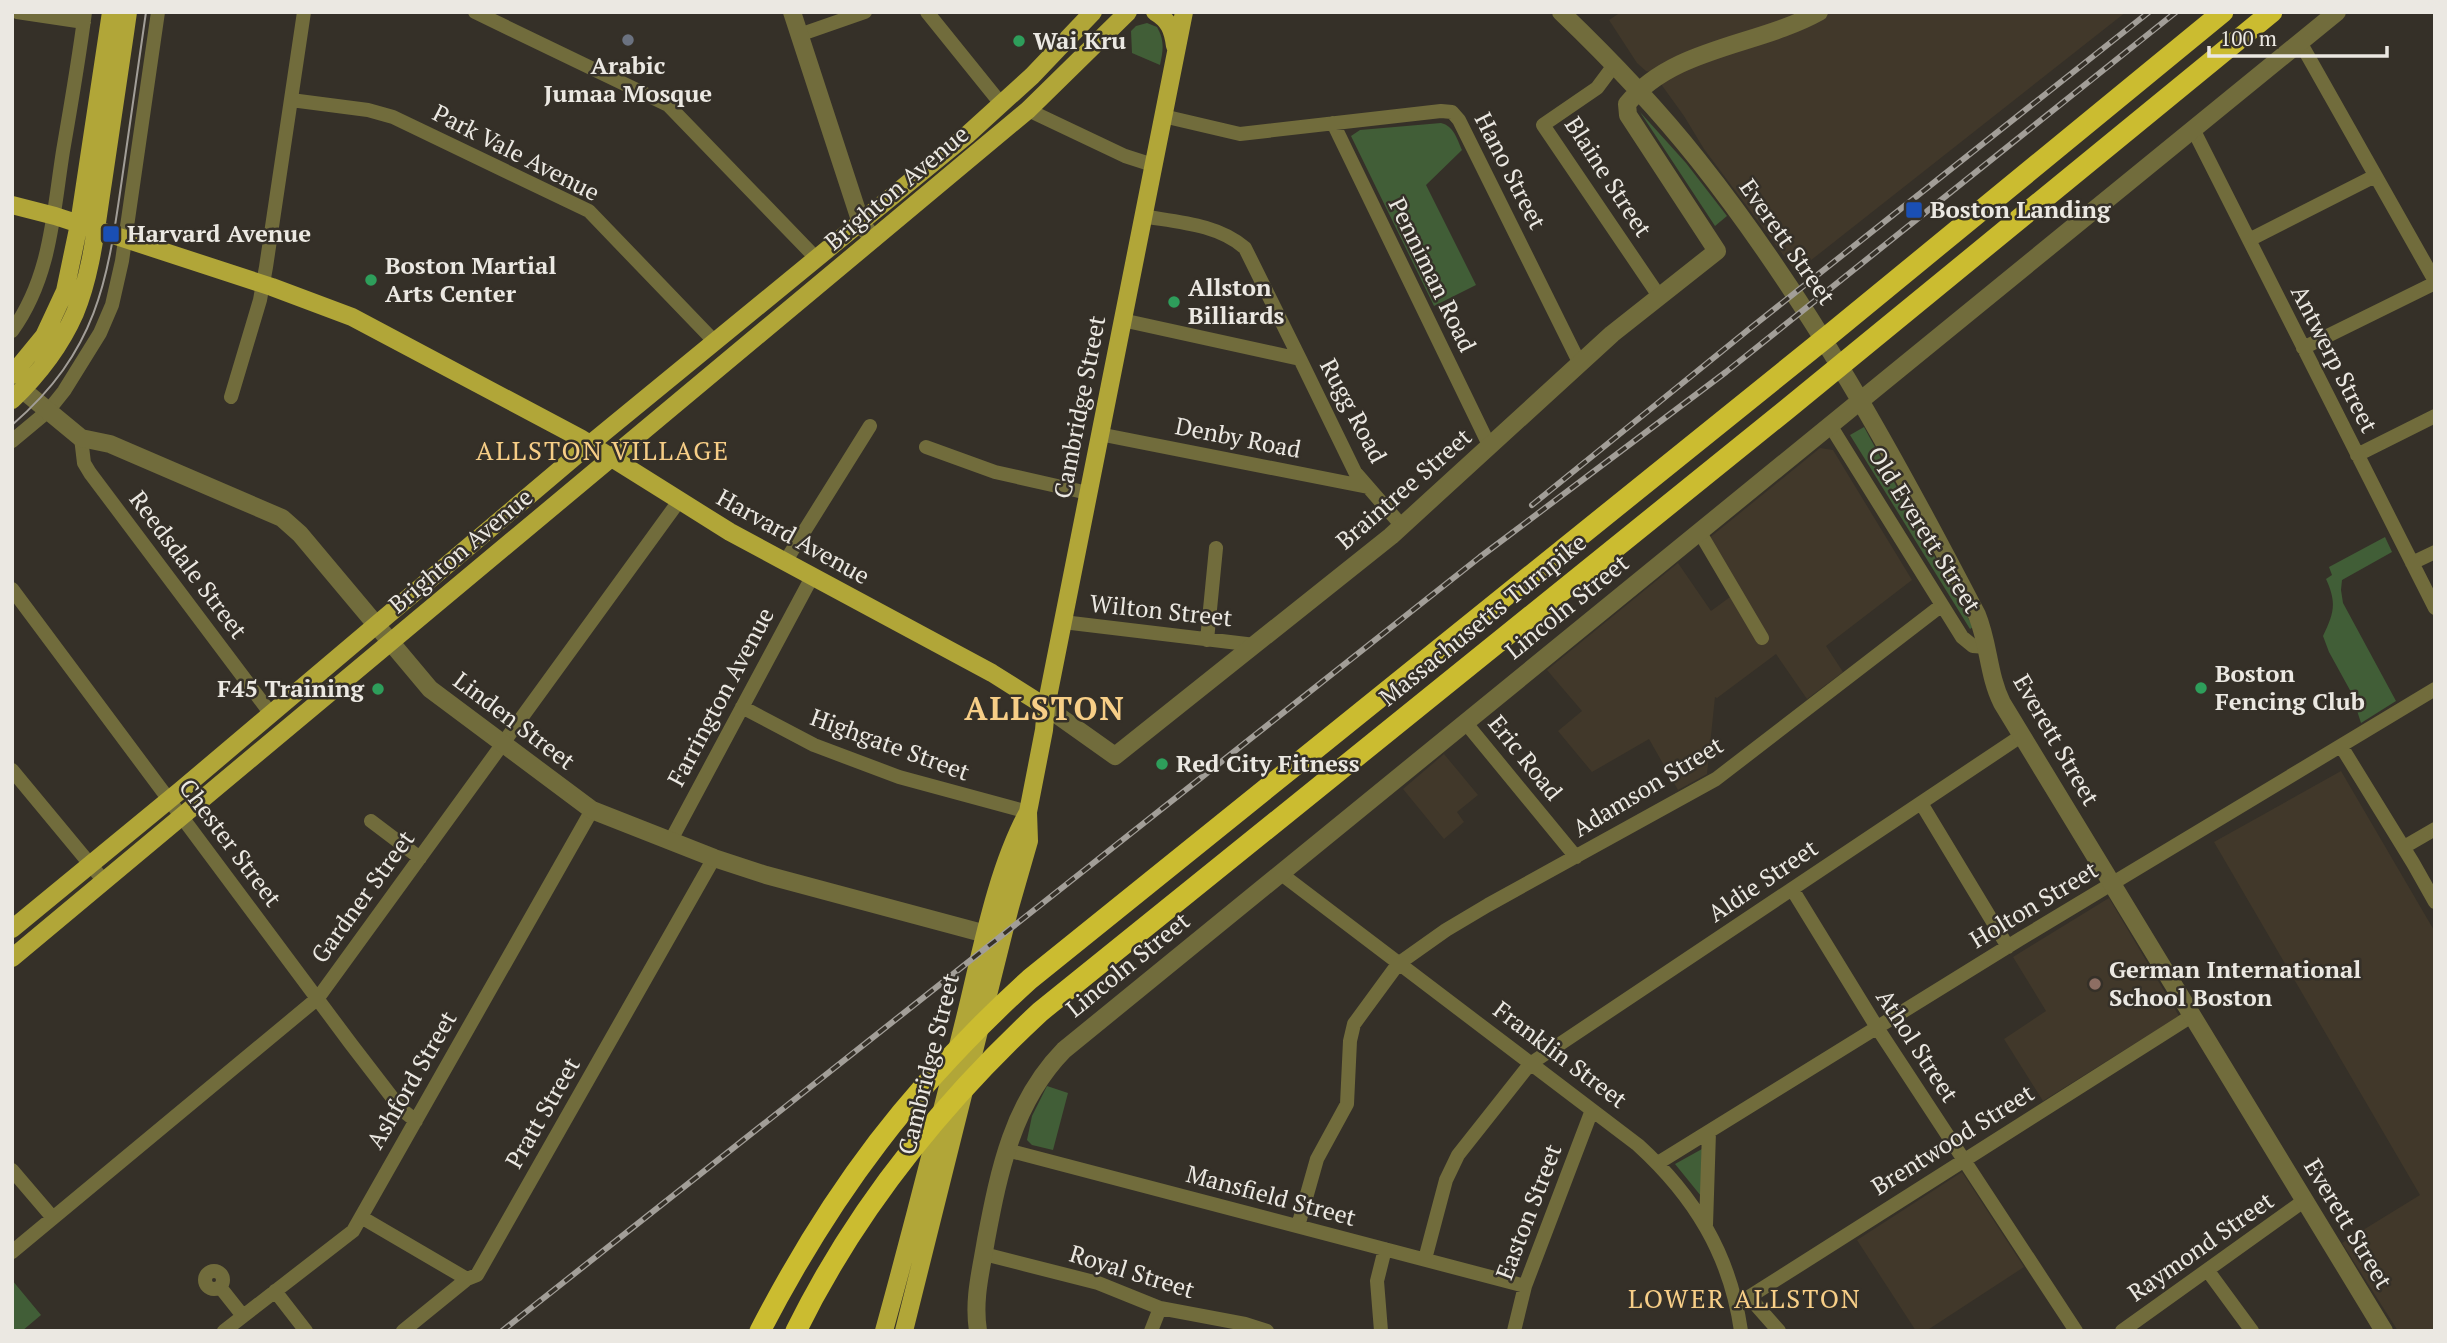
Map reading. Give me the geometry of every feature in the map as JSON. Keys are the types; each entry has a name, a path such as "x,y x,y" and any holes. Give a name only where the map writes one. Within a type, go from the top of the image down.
{"highway":[{"name":"Massachusetts Turnpike","path":"760,1331 812,1236 853,1173 906,1104 966,1039 1030,979 1814,347 2223,12"},
{"name":"Massachusetts Turnpike","path":"796,1331 844,1245 907,1155 954,1098 1040,1012 1797,401 2272,12"},
{"path":"771,1331 789,1296 812,1236"}],"main road":[{"path":"15,387 53,353 75,312 85,285 87,227 111,12"},
{"path":"87,227 128,12"},
{"name":"Brighton Avenue","path":"12,929 590,444 1002,104 1093,12"},
{"path":"1155,12 1166,19 1173,32 1175,54"},
{"name":"Cambridge Street","path":"904,1331 1029,841 1028,812 1046,707 1184,12"},
{"name":"Brighton Avenue","path":"13,956 1028,110 1129,13"},
{"name":"Harvard Avenue","path":"12,205 125,239 318,303 352,317 590,444 679,501 785,562 992,673 1046,707"},
{"name":"Cambridge Street","path":"884,1331 925,1181 984,930 1015,837 1028,812"}],"street":[{"path":"12,331 41,277 52,236 85,17 17,12"},
{"path":"12,441 48,411 80,367 100,333 112,305 125,239 158,12"},
{"path":"231,397 263,285 304,12"},
{"path":"475,12 668,105 817,258"},
{"path":"792,12 861,223 873,239"},
{"path":"799,35 865,12"},
{"path":"927,12 1002,104"},
{"name":"Everett Street","path":"1561,12 1615,64 1698,159 1811,318 1867,412 1977,615 1995,689 2021,736 2384,1331"},
{"path":"1640,91 1670,69 1692,58 1762,37 1819,12"},
{"name":"Lincoln Street","path":"978,1331 976,1301 996,1187 1007,1150 1021,1108 1034,1086 1064,1050 2337,12"},
{"path":"2300,42 2435,282 2303,348"},
{"name":"Blaine Street","path":"1615,64 1597,88 1543,124 1659,296"},
{"name":"Braintree Street","path":"1046,707 1115,756 1402,526 1622,325 1717,251 1628,115 1627,104 1640,91"},
{"name":"Park Vale Avenue","path":"291,100 368,110 393,117 589,211 715,342"},
{"path":"1028,110 1125,156 1153,165"},
{"name":"Hano Street","path":"1163,116 1240,134 1441,111 1452,112 1458,116 1580,364"},
{"name":"Penniman Road","path":"1332,123 1490,447"},
{"name":"Antwerp Street","path":"2193,130 2435,608"},
{"path":"2249,240 2375,176"},
{"path":"1142,216 1218,231 1245,248 1300,359"},
{"name":"Rugg Road","path":"1122,320 1300,359 1355,472 1402,526"},
{"path":"15,387 82,438"},
{"path":"2357,455 2435,416"},
{"name":"Old Everett Street","path":"1830,425 1967,643 1986,647"},
{"path":"785,562 870,426"},
{"name":"Denby Road","path":"1100,434 1368,487"},
{"name":"Linden Street","path":"82,438 110,444 282,518 300,534 390,643 440,698 592,810 714,858 811,888 984,930"},
{"name":"Reedsdale Street","path":"82,438 81,452 90,473 271,714"},
{"path":"926,447 995,472 1088,493"},
{"name":"Gardner Street","path":"12,1252 318,998 679,501"},
{"path":"1699,531 1762,638"},
{"path":"1207,639 1216,548"},
{"path":"2412,564 2435,552"},
{"name":"Farrington Avenue","path":"671,840 812,576"},
{"name":"Chester Street","path":"12,589 401,1109 416,1121"},
{"name":"Adamson Street","path":"1298,1226 1318,1159 1347,1104 1350,1041 1354,1024 1385,978 1398,964 1446,930 1716,779 1942,605"},
{"name":"Wilton Street","path":"1063,622 1255,645"},
{"name":"Holton Street","path":"1658,1163 2008,947 2435,689"},
{"name":"Highgate Street","path":"742,708 814,745 899,777 1028,812"},
{"name":"Eric Road","path":"1465,722 1576,856"},
{"name":"Aldie Street","path":"1425,1259 1446,1180 1458,1155 1530,1064 2021,736"},
{"path":"2341,746 2435,902"},
{"path":"12,771 104,881"},
{"path":"1921,803 2008,947"},
{"name":"Ashford Street","path":"224,1331 348,1236 592,810"},
{"path":"371,821 420,858"},
{"path":"2404,847 2435,829"},
{"name":"Pratt Street","path":"403,1331 480,1271 714,858"},
{"name":"Franklin Street","path":"1280,873 1638,1144 1658,1163 1684,1193 1706,1226 1730,1279 1743,1298 1741,1331"},
{"name":"Athol Street","path":"1792,889 1878,1029 2076,1331"},
{"name":"Brentwood Street","path":"1743,1298 2193,1015"},
{"name":"Easton Street","path":"1514,1331 1525,1286 1592,1111"},
{"path":"1706,1226 1709,1132"},
{"name":"Mansfield Street","path":"1007,1150 1525,1286"},
{"path":"12,1170 53,1218"},
{"name":"Raymond Street","path":"2122,1331 2305,1200"},
{"path":"360,1217 467,1279"},
{"path":"1381,1331 1377,1281 1385,1249"},
{"name":"Royal Street","path":"984,1254 1098,1283 1160,1308 1245,1324 1267,1331"},
{"path":"2208,1271 2252,1331"},
{"path":"220,1287 243,1316"},
{"path":"275,1291 306,1331"},
{"path":"1743,1298 1779,1331"},
{"path":"1151,1331 1160,1308"}],"shaded area":[{"name":"Boston Landing","path":"1621,12 2126,12 1796,272 1704,149 1653,73 1637,63 1609,20"},
{"path":"1820,448 1833,450 1912,580 1826,646 1843,672 1807,699 1776,654 1715,697 1707,774 1678,790 1649,739 1592,772 1558,731 1582,711 1547,670 1678,563 1711,611 1730,597 1708,539"},
{"path":"1444,754 1478,795 1457,812 1464,822 1444,839 1403,789"},
{"path":"2341,771 2435,932 2435,1331 2398,1331 2342,1243 2420,1195 2214,842"},
{"name":"German International School Boston","path":"2109,898 2179,1016 2043,1101 2004,1039 2046,1011 2013,957"},
{"path":"1962,1172 2024,1267 1926,1331 1916,1331 1857,1240"}],"green space":[{"path":"1147,23 1157,27 1161,37 1160,65 1132,53 1131,31 1136,26"},
{"path":"1640,112 1686,163 1727,216 1715,226"},
{"path":"1441,123 1452,130 1462,150 1426,185 1476,285 1434,306 1351,136 1360,130"},
{"path":"1864,427 1973,627 1970,629 1850,435"},
{"path":"2385,537 2392,552 2342,580 2343,603 2396,701 2361,723 2351,692 2323,636 2333,608 2326,579 2332,575 2329,567"},
{"path":"1047,1086 1068,1093 1053,1150 1032,1145 1027,1140 1032,1116"},
{"path":"1702,1149 1701,1196 1675,1164"},
{"path":"12,1280 41,1315 22,1331 12,1331"}],"tram line":[{"path":"12,425 42,396 65,367 83,337 96,307 112,241 146,12"}],"railway":[{"path":"1532,505 2149,12"},
{"path":"502,1331 1480,557 1726,372 2176,12"}],"place":[{"name":"Arabic Jumaa Mosque","path":"628,40"},
{"name":"Wai Kru","path":"1019,41"},
{"name":"Boston Landing","path":"1914,210"},
{"name":"Harvard Avenue","path":"111,234"},
{"name":"Boston Martial Arts Center","path":"371,280"},
{"name":"Allston Billiards","path":"1174,302"},
{"name":"Boston Fencing Club","path":"2201,688"},
{"name":"F45 Training","path":"378,689"},
{"name":"Red City Fitness","path":"1162,764"},
{"name":"German International School Boston","path":"2095,984"}],"district":[{"name":"ALLSTON VILLAGE","path":"603,451"},
{"name":"ALLSTON","path":"1045,709"},
{"name":"LOWER ALLSTON","path":"1745,1299"}]}
